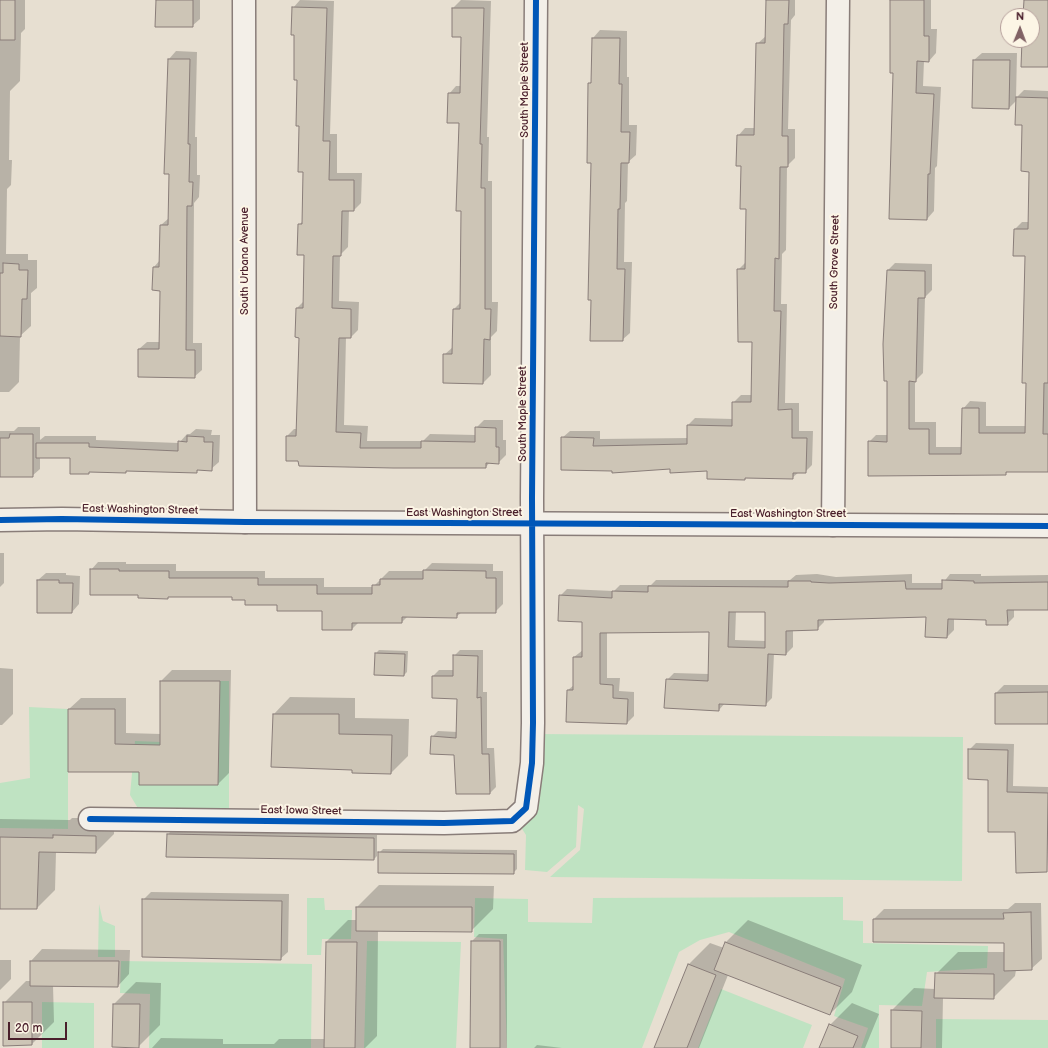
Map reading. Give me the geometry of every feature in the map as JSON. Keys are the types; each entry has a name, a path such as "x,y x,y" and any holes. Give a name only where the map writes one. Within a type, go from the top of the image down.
{"street":[{"name":"South Urbana Avenue","path":"244,0 246,522"},
{"name":"South Maple Street","path":"512,821 526,808 532,763 532,524 536,0"},
{"name":"South Grove Street","path":"833,524 838,0"},
{"name":"East Washington Street","path":"0,520 62,519 246,522 1048,526"},
{"name":"East Iowa Street","path":"90,819 444,823 512,821"}],"green space":[{"path":"220,681 229,681 229,820 145,820 130,795 135,741 161,742 160,718 219,719"},
{"path":"29,707 68,709 68,829 0,828 0,783 30,778"},
{"path":"535,734 963,737 962,881 550,877 580,850 584,809 578,805 576,847 547,872 525,870 526,835 517,821"},
{"path":"843,897 843,920 863,921 863,943 988,946 987,968 927,972 922,1006 879,1005 879,1048 861,1048 868,1028 834,1016 845,979 729,932 700,940 679,952 642,1048 507,1048 503,939 474,937 475,898 528,899 528,922 592,923 593,898"},
{"path":"307,898 324,898 325,910 352,910 351,939 322,939 321,955 307,955"},
{"path":"99,904 103,921 115,926 115,957 98,957"},
{"path":"367,941 461,942 456,1048 364,1048"},
{"path":"121,961 312,964 311,1048 149,1048 150,994 120,993"},
{"path":"721,989 812,1025 803,1048 698,1048"},
{"path":"42,1002 94,1003 94,1048 42,1048"},
{"path":"936,1019 1048,1020 1048,1048 936,1048"}],"building":[{"path":"0,0 15,0 15,40 0,40"},
{"path":"156,0 193,0 193,27 155,27"},
{"path":"766,0 789,0 788,24 784,24 782,136 788,136 788,167 780,167 779,259 775,258 774,311 781,311 778,410 792,409 792,438 807,438 806,473 793,473 793,479 745,478 745,480 707,479 707,471 670,473 670,469 612,473 612,471 561,470 561,437 594,438 593,446 687,444 687,425 732,426 732,402 751,402 752,342 738,342 737,269 745,269 746,209 740,209 741,166 736,166 737,135 754,135 756,43 765,43"},
{"path":"890,0 924,0 924,36 929,36 929,62 917,61 916,93 934,94 930,174 928,174 927,220 889,219 893,73 890,73"},
{"path":"1024,0 1048,0 1048,67 1021,67 1022,48 1040,48 1040,8 1024,8"},
{"path":"292,7 327,8 323,141 330,141 329,180 354,180 354,211 342,211 341,256 333,256 332,308 351,309 351,338 339,338 336,432 361,433 360,448 421,448 421,441 475,442 475,427 496,428 496,447 499,447 499,464 486,463 486,468 393,468 299,466 298,461 286,461 286,436 296,436 299,338 295,337 296,308 303,308 304,255 297,255 298,224 302,224 303,172 298,172 299,126 296,126 297,80 294,80 294,35 291,35"},
{"path":"452,8 484,8 480,144 482,144 481,188 485,188 485,309 491,309 490,340 484,339 483,384 443,383 443,354 452,354 453,309 460,309 461,211 456,211 459,123 447,123 448,93 460,93 461,37 452,37"},
{"path":"592,38 620,38 619,84 622,84 621,132 630,132 629,163 621,163 620,209 618,209 617,269 625,269 623,341 590,341 591,300 588,300 591,163 587,163 588,83 591,83"},
{"path":"168,59 190,59 188,144 190,144 189,182 193,182 192,206 187,206 186,350 195,350 195,378 138,377 138,349 159,349 160,291 152,290 153,267 159,267 160,225 168,225 169,174 164,174"},
{"path":"973,60 1010,60 1009,109 972,108"},
{"path":"1016,97 1048,98 1048,383 1044,383 1043,434 1048,434 1048,472 1006,472 1006,475 868,476 868,441 887,442 887,381 884,381 883,344 887,270 925,271 925,298 918,298 916,382 909,381 909,429 929,429 929,454 961,454 962,408 979,408 979,433 1025,433 1026,383 1022,383 1025,256 1013,256 1014,229 1028,229 1029,172 1021,171 1022,125 1015,125"},
{"path":"3,263 19,264 19,270 28,270 27,299 22,299 21,337 0,336 0,273 3,273"},
{"path":"10,434 33,434 33,477 0,477 0,438 9,438"},
{"path":"187,436 204,437 204,442 213,442 212,471 197,470 197,473 126,471 126,473 89,472 89,474 70,474 70,458 36,458 36,443 89,443 89,447 178,451 178,441 187,442"},
{"path":"90,569 119,569 119,571 169,571 169,578 258,578 258,585 317,585 317,594 372,594 372,585 380,585 380,579 423,579 423,570 486,571 486,578 496,578 496,613 457,613 457,618 402,617 402,623 352,623 352,630 322,630 322,611 277,611 277,605 245,605 245,600 232,600 232,597 168,597 168,599 138,598 138,595 90,595"},
{"path":"37,580 59,580 59,583 73,583 72,613 37,613"},
{"path":"942,580 974,581 974,583 1048,582 1048,610 1007,610 1008,625 986,625 986,620 948,619 947,638 925,637 926,617 818,620 818,630 786,631 786,655 768,654 766,706 719,704 719,711 664,708 666,679 708,681 709,632 600,633 600,684 613,685 613,698 628,699 627,724 566,722 567,690 573,690 573,657 582,657 582,622 558,621 559,595 612,598 612,591 648,592 648,586 788,587 788,581 829,583 905,581 906,589 942,589","holes":["729,612 765,612 765,648 728,647"]},
{"path":"375,653 405,654 404,676 374,675"},
{"path":"453,655 478,656 477,698 481,697 482,754 489,754 490,794 456,794 454,755 430,754 431,736 456,738 457,699 432,698 432,676 453,676"},
{"path":"160,681 220,681 218,785 139,785 139,772 68,772 68,709 115,709 115,744 160,745"},
{"path":"1048,692 1048,724 995,724 995,693"},
{"path":"273,714 339,714 339,734 392,735 391,774 352,773 352,770 271,767"},
{"path":"968,749 1008,750 1007,792 1048,793 1047,872 1016,873 1015,832 988,832 988,780 968,779"},
{"path":"167,834 374,838 374,860 166,857"},
{"path":"53,835 96,836 96,853 39,852 37,909 0,909 0,837 53,838"},
{"path":"378,852 514,854 514,874 378,873"},
{"path":"142,899 282,901 281,960 142,957"},
{"path":"356,907 472,907 472,932 356,931"},
{"path":"1031,912 1032,970 1004,971 1004,943 873,942 873,919 1004,919 1003,913"},
{"path":"471,941 500,941 500,1048 470,1048"},
{"path":"326,942 357,942 355,1048 324,1048"},
{"path":"725,942 841,987 830,1015 714,970"},
{"path":"30,961 119,961 118,987 30,986"},
{"path":"688,964 716,975 687,1048 654,1048"},
{"path":"935,973 994,974 994,999 934,998"},
{"path":"3,1002 32,1002 32,1045 3,1046"},
{"path":"113,1004 140,1004 139,1048 112,1047"},
{"path":"891,1010 922,1011 921,1048 891,1048"},
{"path":"829,1024 858,1036 853,1048 819,1048"}],"cycle path":[{"path":"90,819 444,823 512,821 526,808 532,763 533,723 532,498 536,0"},
{"path":"0,520 62,519 245,522 1048,526"}]}
